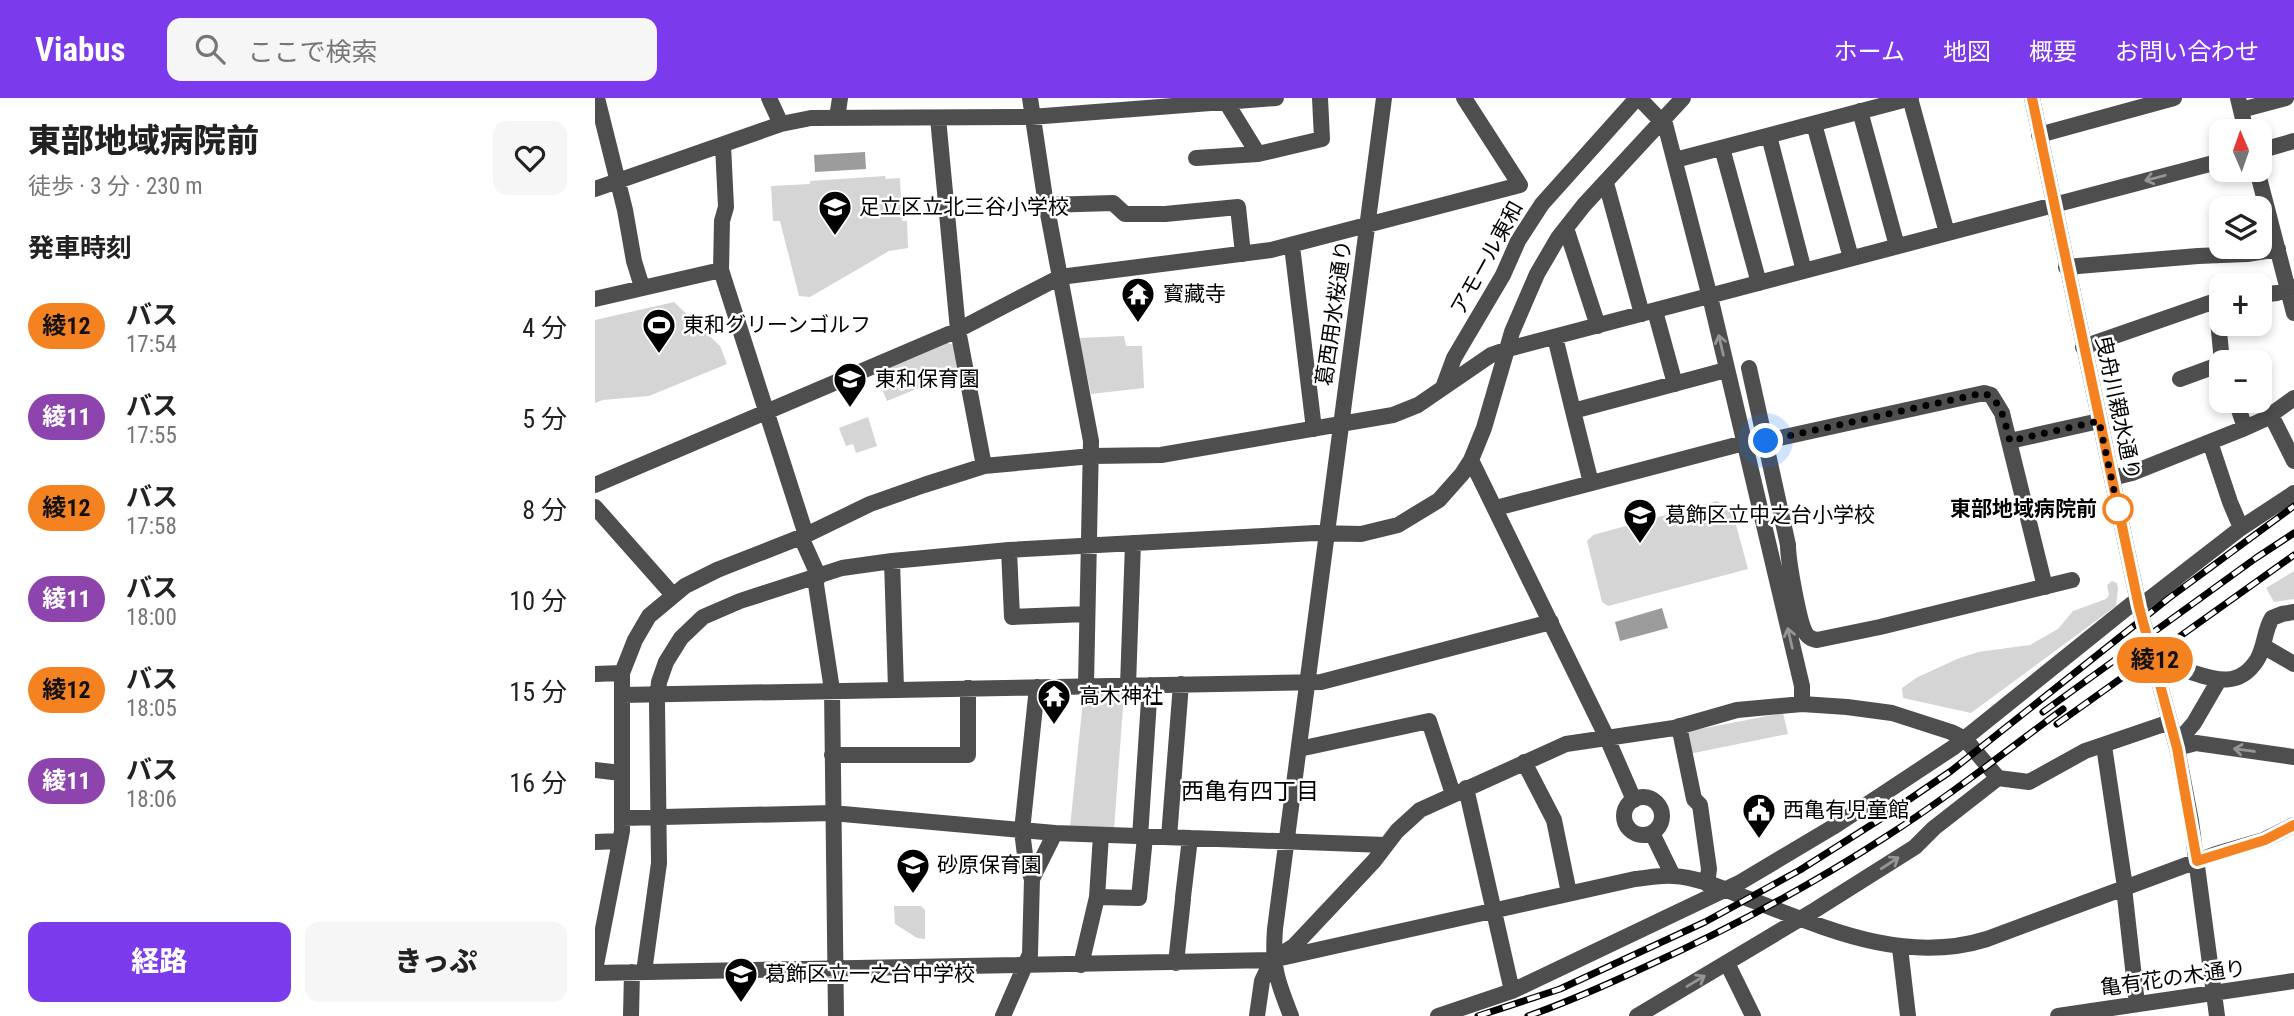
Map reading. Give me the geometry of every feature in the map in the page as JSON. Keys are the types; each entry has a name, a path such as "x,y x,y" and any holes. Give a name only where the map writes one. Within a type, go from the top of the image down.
{"street":[{"path":"597,98 642,287"},
{"path":"769,98 781,124"},
{"path":"837,118 840,98"},
{"path":"1030,98 1031,117 1092,456 1086,685"},
{"path":"595,189 781,124 811,118 1031,117 1107,105 1276,98"},
{"path":"1196,158 1258,154 1322,139 1320,98"},
{"name":"葛西用水桜通り","path":"1272,960 1384,98"},
{"path":"1464,98 1520,185 1542,204"},
{"path":"1638,98 1663,121 1675,160 1802,686 1802,704"},
{"name":"アモール東和","path":"1444,385 1454,358 1503,275 1518,241 1542,204 1638,98"},
{"path":"631,1016 659,863 657,694 662,672 673,650 693,625 703,617 740,601 842,568 1009,550 1315,533 1361,534 1398,525 1439,500 1471,460 1484,428 1526,295 1566,228 1683,98"},
{"path":"1675,160 1910,98 1947,233"},
{"name":"曳舟川親水通り","path":"2032,98 2138,603 2176,746 2197,861 2217,1016"},
{"path":"2039,135 2174,98"},
{"path":"2239,104 2286,98"},
{"path":"1226,102 1258,154"},
{"path":"1860,111 1898,246"},
{"path":"938,118 958,330 984,466"},
{"path":"1814,124 1851,258"},
{"path":"1769,136 1804,271"},
{"path":"2272,147 2294,141"},
{"path":"723,145 726,207 722,221 721,270 817,577 832,690 836,1016"},
{"path":"1722,148 1759,283"},
{"path":"2209,164 1508,349 1491,355 1418,405 1393,415 1161,455 1092,456 984,466 870,504 803,536 717,570 685,586 645,622 622,673 620,841 595,972 1272,960 1635,879 1673,876 1727,890 1861,940 1900,948 1950,947 1971,944 2197,861 2265,840 2294,825"},
{"path":"2260,182 2291,288 2294,313"},
{"path":"1606,183 1648,312 1675,384"},
{"path":"595,485 958,330 1060,277 1292,246 1520,185"},
{"path":"1047,205 1113,203 1125,214 1238,207 1243,254"},
{"path":"1566,228 1598,326"},
{"path":"1292,246 1314,429"},
{"path":"2066,267 2278,250"},
{"path":"595,299 721,270"},
{"path":"2272,292 2291,288"},
{"path":"2083,347 2209,302"},
{"path":"1555,337 1591,483"},
{"path":"1749,368 1789,545 1788,559 1804,630 1812,639 1872,629 2072,580"},
{"path":"2180,379 2209,368"},
{"path":"1573,411 1726,370"},
{"path":"1766,441 1983,393 1991,395 1997,404 2010,441 2045,587"},
{"path":"2112,478 2132,473 2245,428 2271,415 2294,398"},
{"path":"2240,413 2245,428"},
{"path":"2271,415 2294,461"},
{"path":"2010,441 2099,421"},
{"path":"2210,442 2241,528"},
{"path":"1496,508 1744,443"},
{"path":"1471,460 1607,738 1634,800"},
{"path":"1438,1016 1512,992 1727,890 1833,827 1965,739 2138,603 2294,493"},
{"path":"595,507 673,595"},
{"path":"1128,685 1133,543"},
{"path":"1009,550 1012,617 1087,614"},
{"path":"893,561 896,689"},
{"path":"2156,666 2176,667 2219,680 2244,673 2257,660 2272,618 2294,612"},
{"path":"622,695 1321,682 1551,622"},
{"path":"2263,646 2294,664"},
{"path":"595,674 622,673"},
{"path":"2176,746 2194,723 2219,680"},
{"path":"1169,837 1181,684"},
{"path":"1097,897 1139,898 1150,685"},
{"path":"1003,1016 1030,954 1032,879 1026,863 1023,831 1037,687"},
{"path":"832,755 968,755 968,688"},
{"path":"1257,1016 1262,981 1272,960 1294,946 1420,810 1566,744 1679,726 1737,710 1802,704 1892,713 1951,732 1965,739 1997,778 2029,782 2076,755 2170,722"},
{"path":"1299,749 1429,721 1459,791 1493,910 1512,992"},
{"path":"1679,726 1694,799 1700,805 1709,869 1707,884"},
{"path":"2176,746 2196,743 2294,757"},
{"path":"2104,746 2139,1008"},
{"path":"1524,762 1554,820 1569,893"},
{"path":"595,770 621,773"},
{"path":"1637,1016 1915,847 1934,828 1997,778"},
{"path":"1646,797 1660,807 1660,824 1652,833 1639,834 1628,828 1625,822 1626,809 1634,800 1646,797"},
{"path":"622,818 832,813 1055,833 1385,845"},
{"path":"1032,879 1055,833"},
{"path":"1652,833 1673,876"},
{"path":"1081,965 1097,897 1101,835"},
{"path":"1176,963 1190,838"},
{"path":"595,842 620,841"},
{"path":"1900,948 1908,1016"},
{"path":"1272,960 1291,1016"},
{"path":"1727,963 1753,1016"},
{"name":"亀有花の木通り","path":"2058,1016 2139,1008 2294,981"}],"shaded area":[{"path":"865,152 866,169 815,172 814,155"},
{"path":"885,176 886,179 900,178 902,221 907,221 908,248 889,251 810,297 799,296 780,221 773,221 771,186"},
{"name":"東和グリーンゴルフ","path":"674,302 720,346 727,364 649,396 595,403 595,320"},
{"path":"1124,336 1126,346 1142,346 1144,388 1091,394 1079,338"},
{"path":"945,342 954,345 958,372 887,401 875,373"},
{"path":"868,417 877,446 856,453 853,444 846,446 839,428"},
{"path":"1717,501 1732,510 1748,569 1608,606 1602,602 1587,541 1593,535"},
{"path":"2294,571 2294,599 2274,602 2266,588"},
{"path":"2112,581 2117,583 2118,589 2116,606 1971,713 1903,698 1902,688 1916,678 1957,659 1978,652 2030,645 2058,629 2073,611 2106,599 2109,595 2107,585"},
{"path":"1662,608 1668,628 1620,641 1615,622"},
{"path":"1084,691 1124,693 1114,830 1070,827"},
{"path":"1783,713 1788,734 1689,754 1685,732"},
{"path":"894,906 921,906 925,910 925,939 917,938 895,924"}],"railway":[{"path":"1478,1016 1560,989 1705,922 1800,870 1951,771 2169,598 2294,506"},
{"path":"2043,712 2294,533"},
{"path":"2057,724 2294,555"},
{"path":"1528,1016 1676,953 1799,889 1910,821 2063,709"}],"bus line":[{"name":"綾12","path":"2032,98 2139,607 2177,748 2197,861 2265,840 2294,825"}],"place":[{"name":"足立区立北三谷小学校","path":"835,237"},
{"name":"寳藏寺","path":"1138,324"},
{"name":"東和グリーンゴルフ","path":"659,355"},
{"name":"東和保育園","path":"850,409"},
{"name":"東部地域病院前","path":"2118,509"},
{"name":"葛飾区立中之台小学校","path":"1640,545"},
{"name":"高木神社","path":"1054,726"},
{"name":"西亀有児童館","path":"1759,840"},
{"name":"砂原保育園","path":"913,895"},
{"name":"葛飾区立一之台中学校","path":"741,1004"}],"district":[{"name":"西亀有四丁目","path":"1250,791"}],"route":[{"path":"1766,441 1983,393 1991,395 1997,404 2010,441 2099,421 2118,509"}]}
